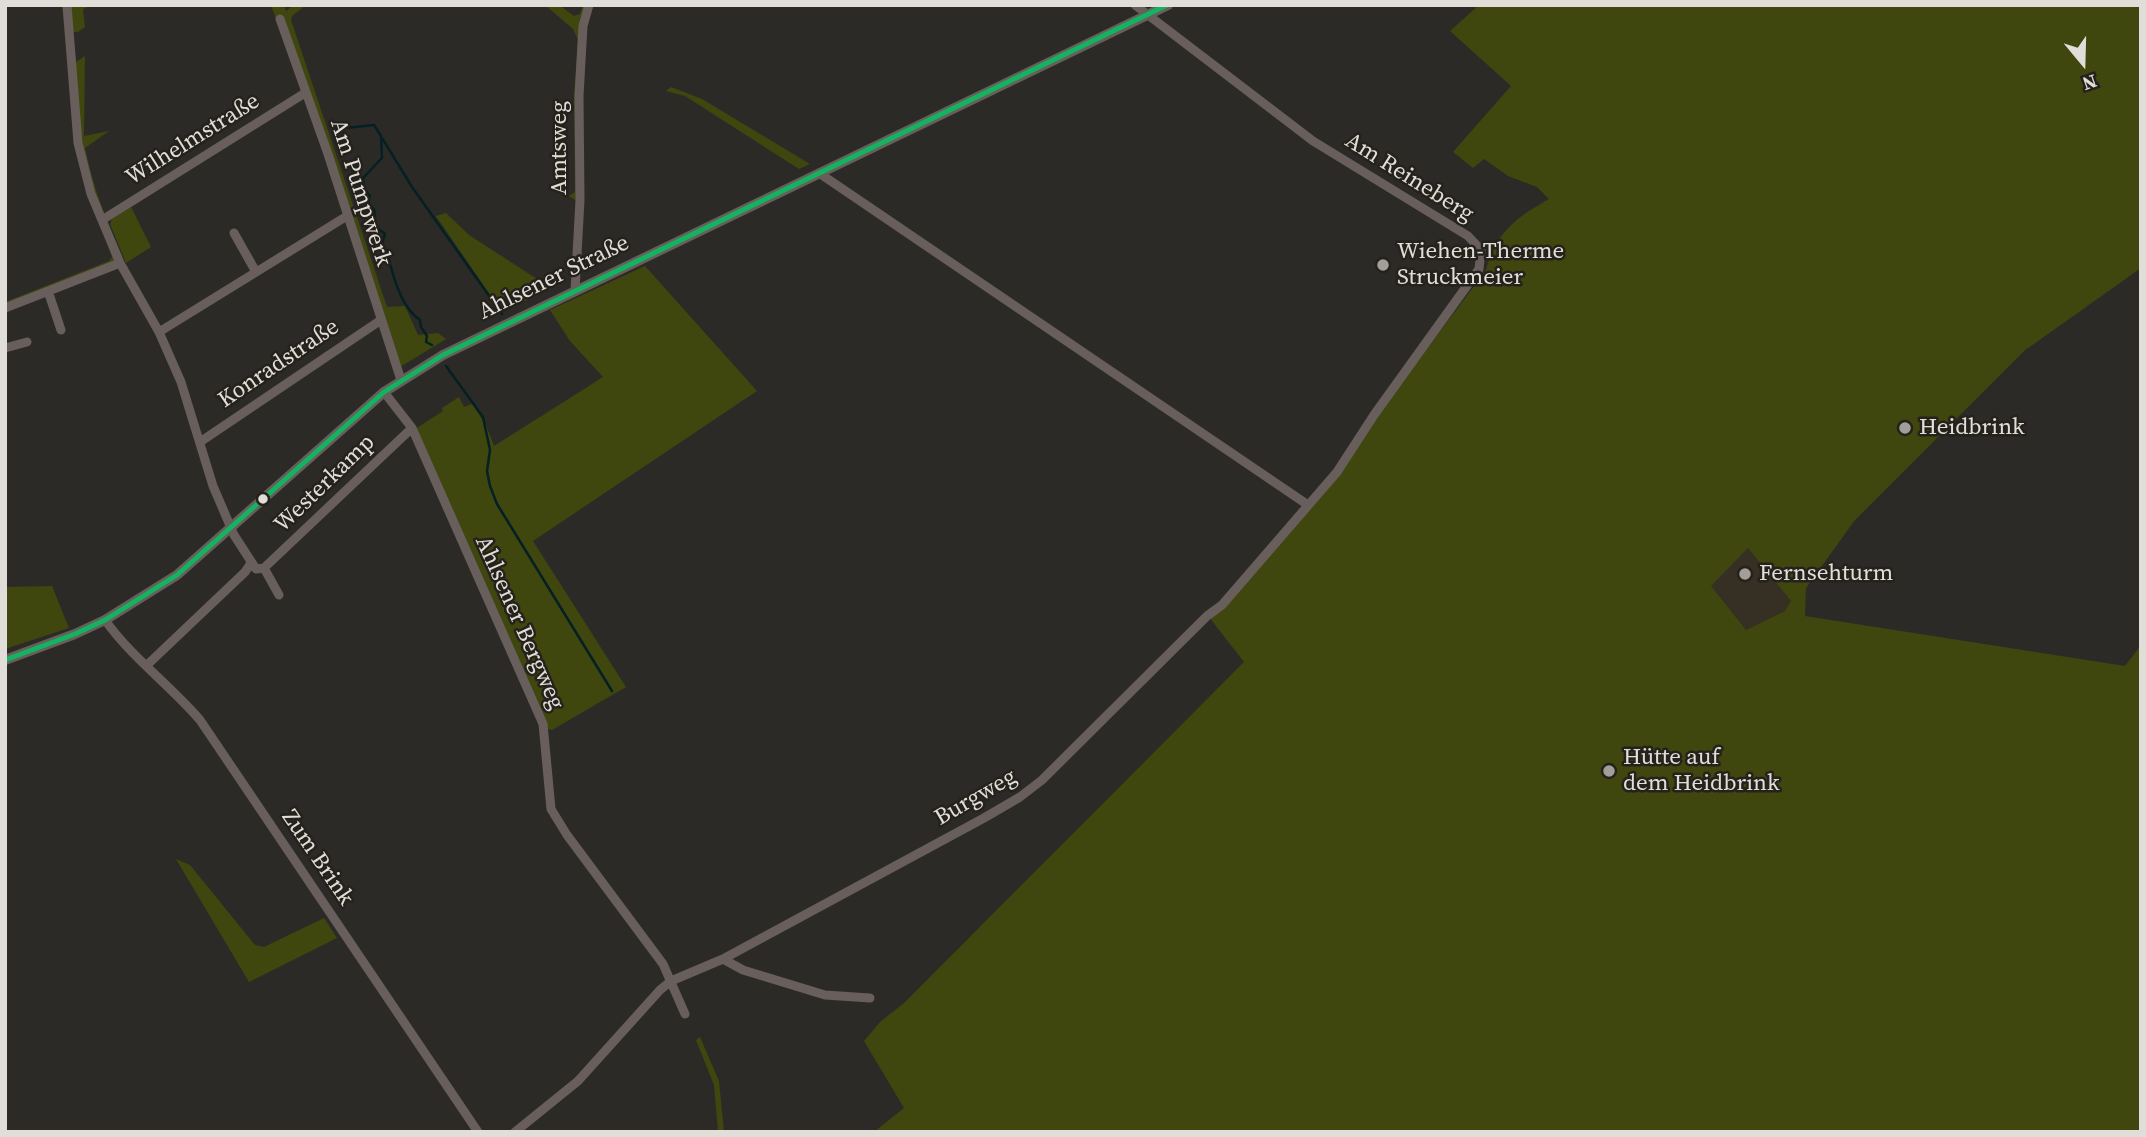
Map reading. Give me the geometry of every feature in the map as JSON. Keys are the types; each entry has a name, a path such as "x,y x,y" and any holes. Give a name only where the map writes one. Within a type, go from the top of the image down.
{"main road":[{"name":"Ahlsener Straße","path":"5,660 106,620 177,575 384,392 443,355 1168,5"}],"street":[{"path":"67,5 78,143 85,174 120,263 159,332 181,382 213,486 232,529 251,564 256,569 264,568 279,595"},
{"name":"Amtsweg","path":"575,291 580,200 579,96 583,26 589,5"},
{"path":"1135,5 1147,16"},
{"name":"Am Reineberg","path":"1147,16 1313,141 1452,224 1481,250 1479,269 1374,415 1337,472 1222,605 1207,617"},
{"name":"Am Pumpwerk","path":"281,19 401,380"},
{"name":"Wilhelmstraße","path":"102,220 305,93"},
{"path":"819,173 1308,505"},
{"path":"159,332 347,216"},
{"path":"234,233 256,272"},
{"path":"5,308 120,263"},
{"path":"48,291 61,330"},
{"name":"Konradstraße","path":"200,442 381,320"},
{"path":"5,348 26,342"},
{"name":"Ahlsener Bergweg","path":"384,392 412,428 543,724 551,809 566,835 663,964 685,1014"},
{"name":"Westerkamp","path":"264,568 412,428"},
{"path":"146,666 251,564"},
{"name":"Burgweg","path":"515,1132 578,1082 671,981 723,959 1020,797 1042,780 1207,617"},
{"name":"Zum Brink","path":"106,620 124,644 200,720 478,1132"},
{"path":"723,959 743,970 825,995 870,998"}],"shaded area":[{"path":"1748,547 1791,601 1786,611 1746,630 1710,586"}],"green space":[{"path":"62,5 92,5 83,9 85,27 78,32 72,32 76,62 85,56 84,136 109,131 85,148 92,178 125,263 5,309 5,302 109,261 112,257 76,149"},
{"path":"271,5 284,5 286,11 294,5 306,5 292,16 291,20 387,307 405,306 418,335 438,333 446,339 400,367"},
{"path":"545,5 559,5 574,16 580,14 583,5 587,5 581,25 584,206 569,196 575,192 574,97 578,40 573,29"},
{"path":"1479,5 2141,5 2141,268 2024,351 1855,520 1806,588 1805,616 2125,666 2141,645 2141,1132 874,1132 904,1108 864,1041 880,1022 904,1003 1244,662 1209,617 1223,607 1377,416 1486,270 1496,245 1509,227 1549,199 1537,187 1508,176 1484,159 1473,168 1453,152 1511,86 1450,31","holes":["1748,548 1791,601 1785,611 1746,630 1711,586"]},
{"path":"671,87 702,99 810,164 799,169 685,96 666,91"},
{"path":"131,207 151,247 126,263 110,224 112,219"},
{"path":"446,213 469,235 551,288 502,312 436,216"},
{"path":"645,266 757,391 533,541 626,687 552,730 545,724 415,429 459,397 464,407 472,404 486,425 494,446 603,377 570,341 550,310"},
{"path":"52,586 69,628 5,649 5,587"},
{"path":"176,859 190,865 255,945 264,947 324,918 337,938 249,982"},
{"path":"700,1037 719,1081 724,1132 718,1132 714,1085 696,1040"}],"waterway":[{"path":"330,126 345,128 374,125 381,136 382,158 363,178 364,189 370,196 368,202 374,210 376,227 385,234 381,247 387,250 398,288 407,306 420,320 427,336 426,342 432,345"},
{"path":"382,138 412,187 502,314"},
{"path":"446,366 483,417 490,450 487,471 497,504 612,691"}],"transit line":[{"path":"5,660 105,620 177,575 384,392 443,355 1167,5"}],"place":[{"name":"Wiehen-Therme Struckmeier","path":"1383,265"},
{"name":"Heidbrink","path":"1905,428"},
{"name":"Fernsehturm","path":"1745,574"},
{"name":"Hütte auf dem Heidbrink","path":"1609,771"}]}
